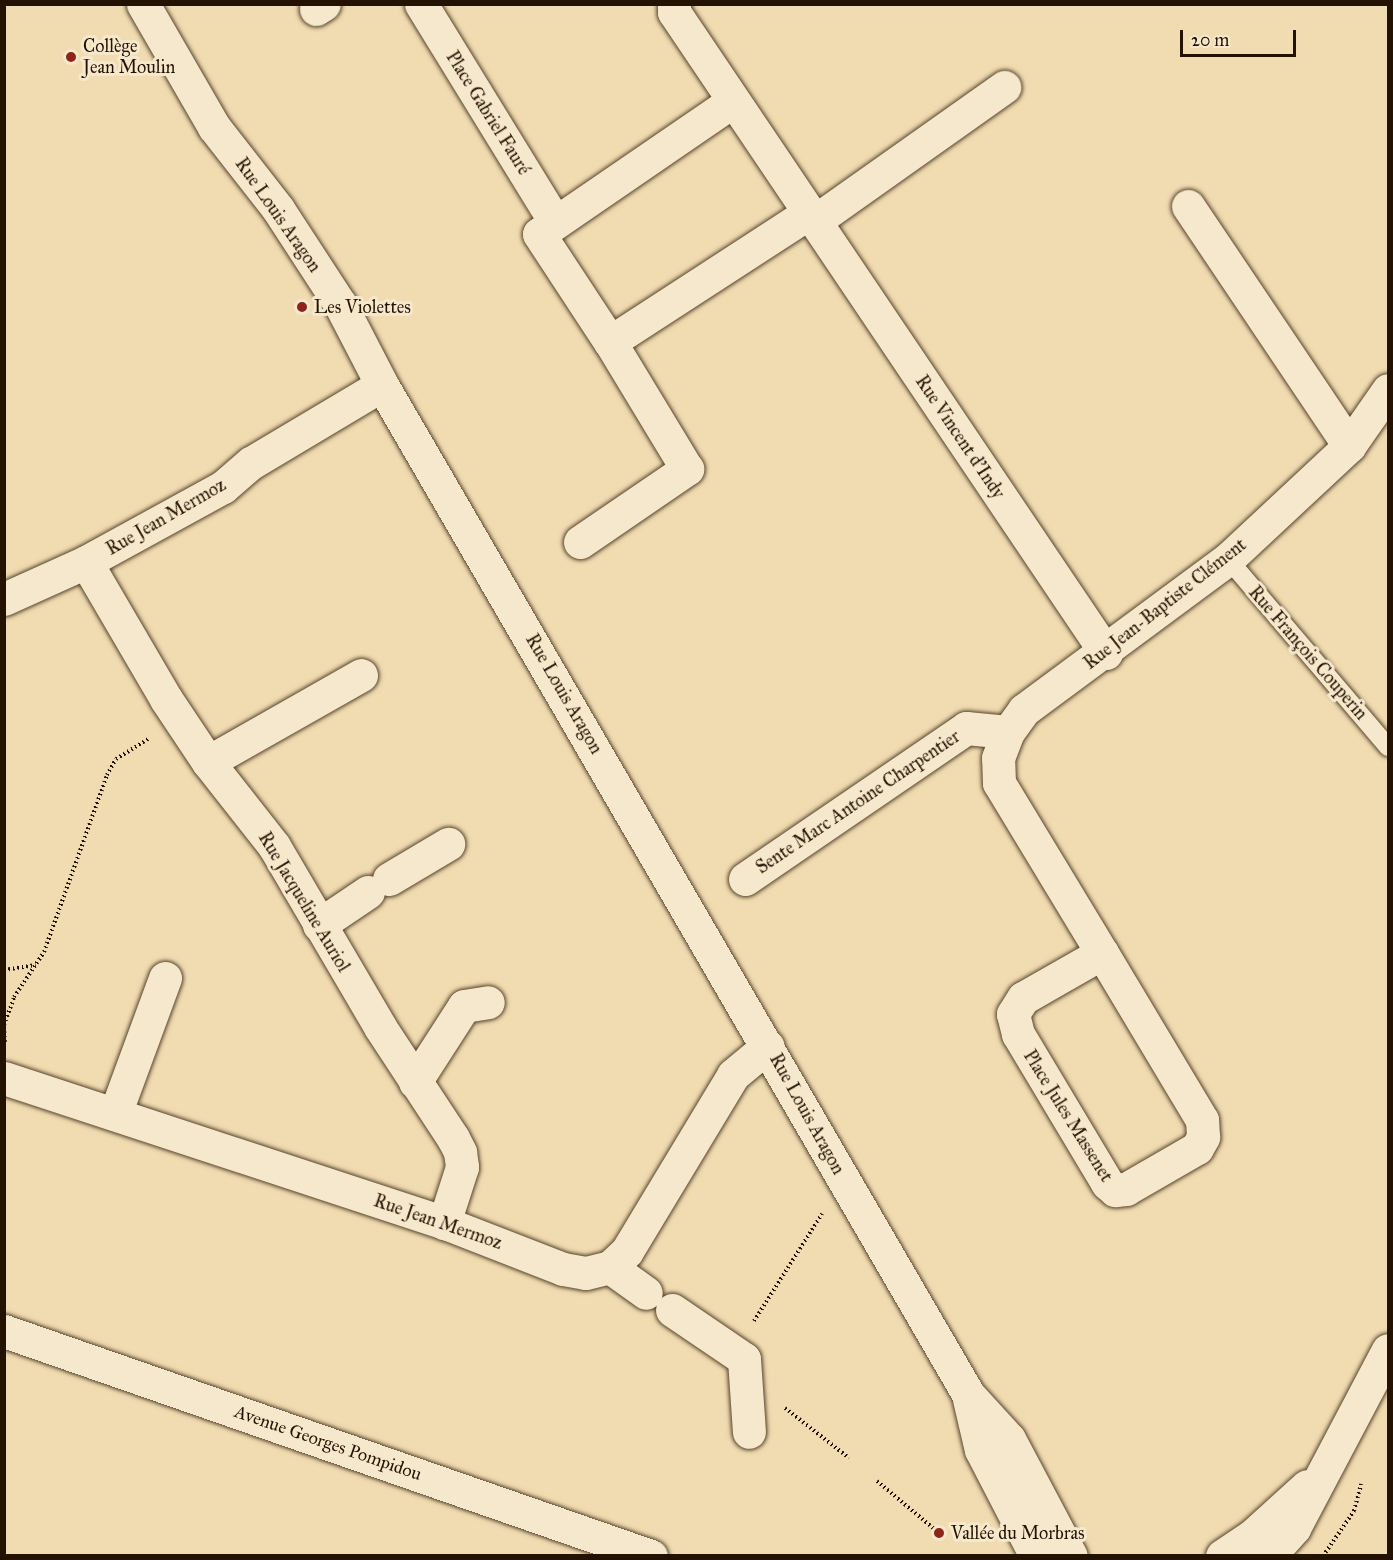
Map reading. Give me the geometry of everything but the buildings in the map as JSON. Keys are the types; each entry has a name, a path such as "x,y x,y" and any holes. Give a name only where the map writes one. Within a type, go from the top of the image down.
{"street":[{"name":"Rue Louis Aragon","path":"143,4 214,127 278,209 340,304 382,385 768,1046 968,1394 1009,1439 1071,1556"},
{"name":"Place Gabriel Fauré","path":"421,4 555,222"},
{"name":"Rue Vincent d'Indy","path":"674,4 674,12 733,101 1106,652"},
{"path":"610,342 812,217 1004,87"},
{"path":"580,542 687,469 610,342 538,234 733,101"},
{"path":"1188,206 1349,446"},
{"name":"Rue Jean Mermoz","path":"4,599 86,562 223,487 250,463 382,385"},
{"name":"Rue Jean-Baptiste Clément","path":"1008,732 1024,710 1106,652 1228,559 1349,446 1389,390"},
{"name":"Rue Jacqueline Auriol","path":"86,562 208,762 274,846 319,925 415,1082 453,1138 462,1159 444,1223"},
{"path":"208,762 361,675"},
{"name":"Sente Marc Antoine Charpentier","path":"745,879 966,728 1008,732"},
{"name":"Place Jules Massenet","path":"1008,732 998,758 999,783 1102,953 1202,1120 1203,1137 1197,1148 1126,1189 1115,1190 1107,1183 1018,1034 1013,1014 1023,998 1102,953"},
{"path":"319,925 448,844"},
{"path":"115,1114 165,978"},
{"path":"415,1082 464,1006 488,1002"},
{"path":"749,1432 744,1359 736,1350 610,1267 627,1251 661,1201 733,1075 768,1046"},
{"name":"Rue Jean Mermoz","path":"4,1078 444,1223 562,1269 586,1273 610,1267"},
{"name":"Avenue Georges Pompidou","path":"4,1331 651,1556"},
{"path":"1269,1556 1294,1528 1389,1350"},
{"name":"Rue Louis Aragon","path":"968,1394 981,1450 1036,1556"},
{"path":"1222,1556 1252,1536 1326,1468"}],"lane":[{"name":"Rue François Couperin","path":"1228,559 1389,747"}],"path":[{"path":"4,1045 4,1026 14,997 44,952 116,759 180,719"},
{"path":"4,970 36,965"},
{"path":"736,1350 844,1180"},
{"path":"745,1386 801,1417 849,1458"},
{"path":"878,1481 939,1533"}],"place":[{"name":"Collège Jean Moulin","path":"71,57"},
{"name":"Les Violettes","path":"302,307"},
{"name":"Vallée du Morbras","path":"939,1533"}]}
